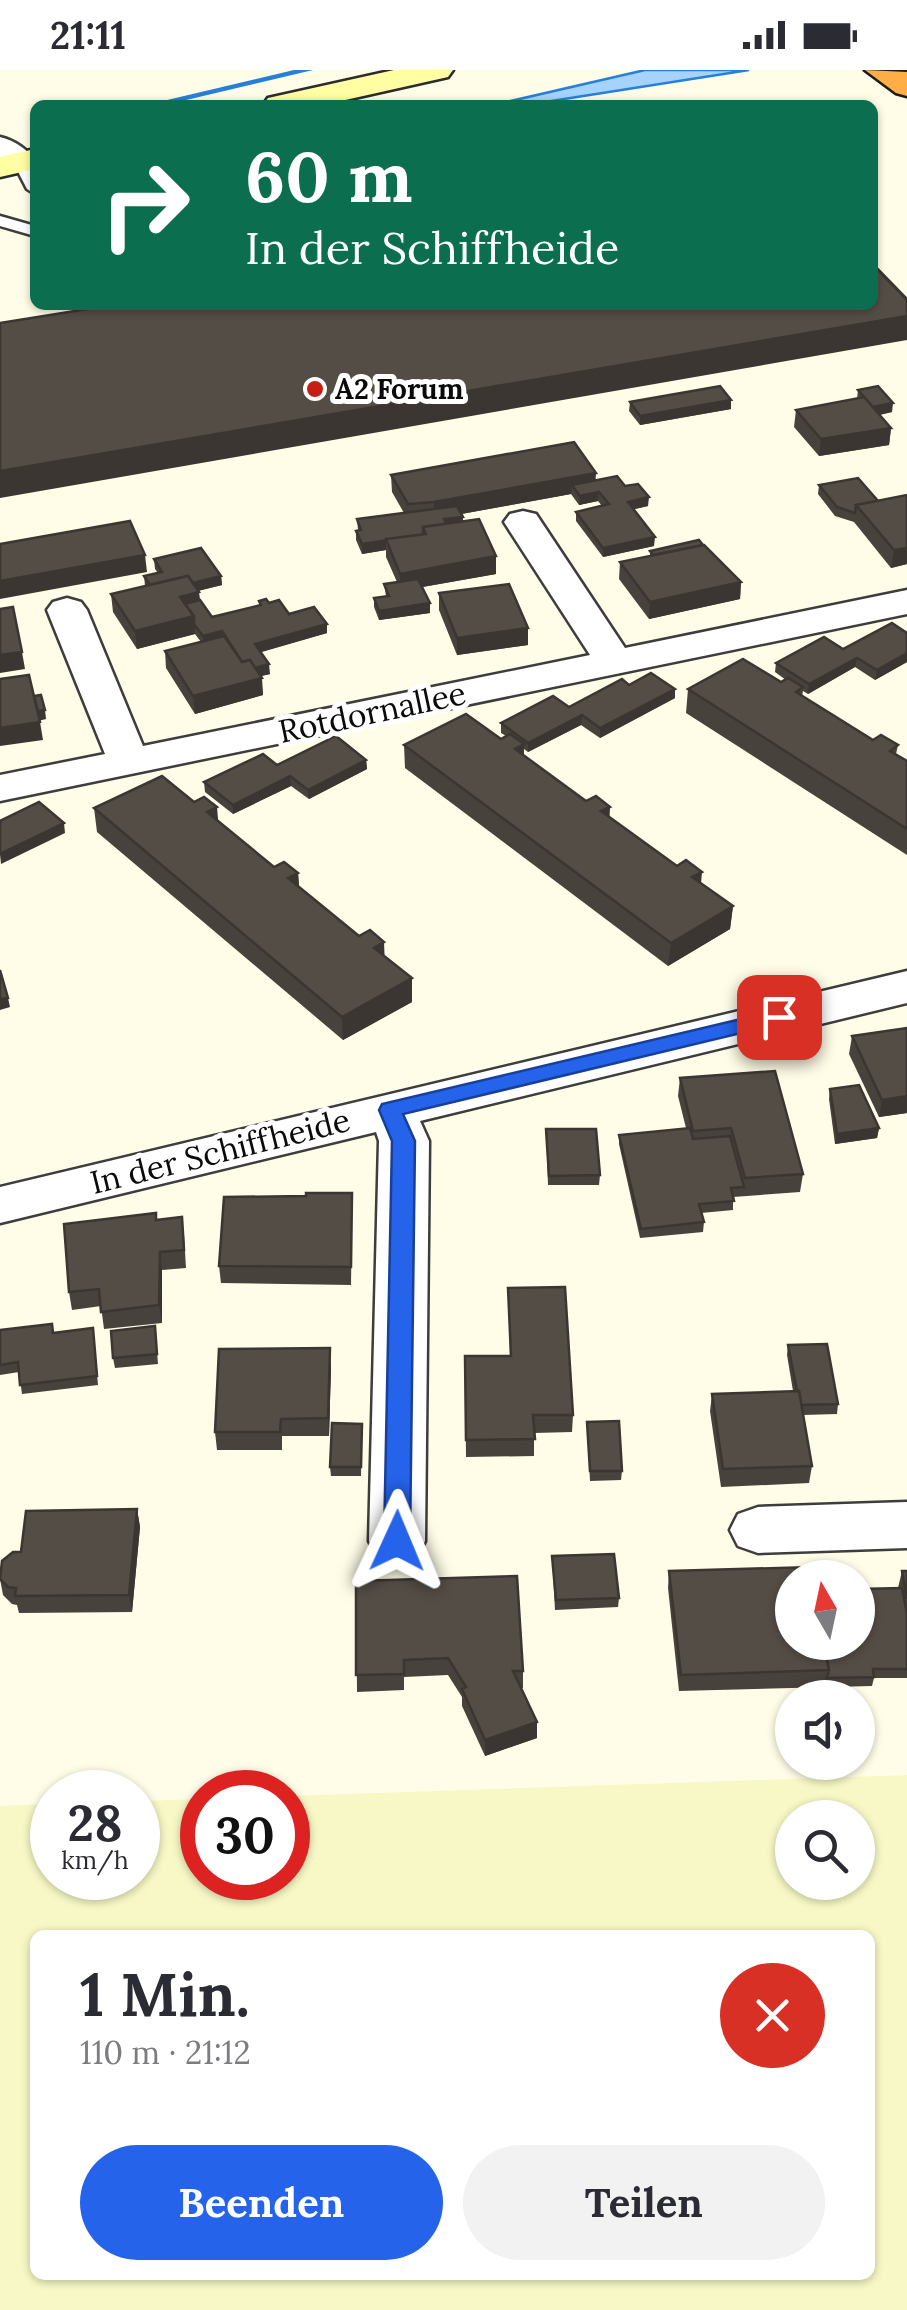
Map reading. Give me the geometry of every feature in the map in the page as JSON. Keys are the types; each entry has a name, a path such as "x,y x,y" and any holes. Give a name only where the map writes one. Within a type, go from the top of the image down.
{"highway":[{"path":"881,70 907,86"}],"main road":[{"path":"302,100 437,70"}],"street":[{"path":"523,522 614,662"},
{"name":"Rotdornallee","path":"0,788 907,602"},
{"path":"68,610 128,762"},
{"name":"In der Schiffheide","path":"0,1205 907,987"},
{"path":"390,1110 404,1141 397,1541"},
{"path":"758,1530 907,1525"}],"lane":[{"path":"0,221 30,230"},
{"path":"0,239 30,233"}],"green space":[{"path":"907,1775 907,2310 0,2310 0,1806 30,1805 30,1900 160,1900 160,1800 180,1800 180,1900 310,1900 310,1795 775,1779 875,1780 875,1776"}],"water":[{"path":"645,70 749,70 558,100 515,100"}],"building":[{"name":"A2 Forum","path":"878,270 907,300 907,316 0,471 0,323 81,310 878,310"},
{"path":"720,386 731,400 640,416 630,402"},
{"path":"878,386 893,403 873,407 858,390"},
{"path":"864,397 891,428 821,439 796,410"},
{"path":"574,442 596,473 408,504 391,475"},
{"path":"617,476 625,486 638,484 649,497 628,502 655,537 603,548 576,512 609,504 599,492 580,496 572,485"},
{"path":"858,478 878,501 856,505 855,513 837,507 819,485"},
{"path":"907,495 907,548 894,550 856,505"},
{"path":"457,506 463,517 423,527 423,535 362,544 356,531 361,530 357,519"},
{"path":"479,519 496,556 400,574 386,539 426,534 423,527"},
{"path":"130,521 145,555 0,581 0,544"},
{"path":"699,540 703,545 653,555 650,551"},
{"path":"704,545 741,582 650,602 620,562"},
{"path":"201,548 221,576 193,583 188,576 150,585 144,576 162,572 154,559"},
{"path":"188,576 199,592 180,597 194,616 135,631 111,594"},
{"path":"418,579 430,603 379,611 374,598 389,596 384,584"},
{"path":"509,584 528,628 457,638 439,593"},
{"path":"266,599 269,603 279,600 289,614 314,607 327,624 255,644 269,664 255,668 250,660 242,662 222,631 203,636 185,604 200,600 212,617 261,605 259,601"},
{"path":"13,607 22,652 0,655 0,609"},
{"path":"892,623 907,633 907,653 877,670 857,658 809,684 776,663 824,637 843,649"},
{"path":"224,636 242,662 250,660 262,678 193,696 165,651"},
{"path":"743,659 781,682 788,678 803,687 796,692 873,740 881,735 898,745 890,751 907,761 907,829 688,689"},
{"path":"651,673 675,689 600,728 582,715 528,743 501,723 553,696 569,707 622,679 629,685"},
{"path":"29,675 40,722 0,728 0,679"},
{"path":"41,695 45,710 38,711 34,696"},
{"path":"466,714 501,739 510,734 524,744 515,749 586,801 596,796 610,807 601,811 677,866 686,860 702,872 692,877 733,906 671,943 404,745"},
{"path":"336,736 366,760 308,790 290,776 233,805 204,782 263,754 277,765"},
{"path":"162,776 194,802 204,797 217,807 207,812 274,867 284,862 298,873 288,878 359,936 370,930 384,942 374,948 412,978 342,1017 94,808"},
{"path":"39,802 64,823 0,854 0,821"},
{"path":"0,970 8,998 0,999"},
{"path":"907,1028 907,1096 882,1100 852,1036"},
{"path":"775,1071 803,1174 745,1178 731,1128 693,1131 680,1078"},
{"path":"859,1085 879,1128 837,1134 830,1089"},
{"path":"690,1128 693,1139 730,1136 744,1187 731,1188 734,1201 699,1204 704,1222 641,1229 619,1135"},
{"path":"546,1129 596,1129 600,1175 549,1176"},
{"path":"352,1193 351,1267 219,1266 224,1197"},
{"path":"156,1213 156,1220 182,1217 184,1250 160,1252 159,1305 101,1312 99,1289 69,1292 64,1224"},
{"path":"565,1287 573,1415 533,1415 535,1439 466,1440 465,1356 511,1356 508,1288"},
{"path":"52,1324 53,1333 93,1328 97,1376 20,1385 18,1362 0,1365 0,1330"},
{"path":"155,1326 157,1354 113,1358 111,1331"},
{"path":"827,1344 838,1404 801,1405 788,1345"},
{"path":"330,1348 328,1418 281,1419 280,1432 215,1432 219,1349"},
{"path":"799,1391 812,1466 723,1469 712,1394"},
{"path":"619,1421 622,1471 590,1471 587,1422"},
{"path":"332,1423 362,1424 361,1467 330,1467"},
{"path":"137,1509 129,1595 15,1596 16,1588 8,1587 0,1579 2,1561 13,1552 21,1552 26,1511"},
{"path":"614,1554 619,1598 556,1600 552,1556"},
{"path":"775,1568 775,1660 827,1660 829,1670 681,1675 669,1571"},
{"path":"902,1571 907,1571 907,1599"},
{"path":"517,1576 523,1671 513,1671 537,1722 485,1740 462,1689 466,1687 448,1658 404,1660 404,1674 356,1675 356,1581"},
{"path":"902,1588 907,1614 907,1669 873,1669 874,1677 827,1678 827,1660 875,1660 875,1589"}],"waterway":[{"path":"173,100 308,70"}],"place":[{"name":"A2 Forum","path":"315,389"}],"route":[{"path":"397,1541 404,1141 390,1110 779,1017"}]}
